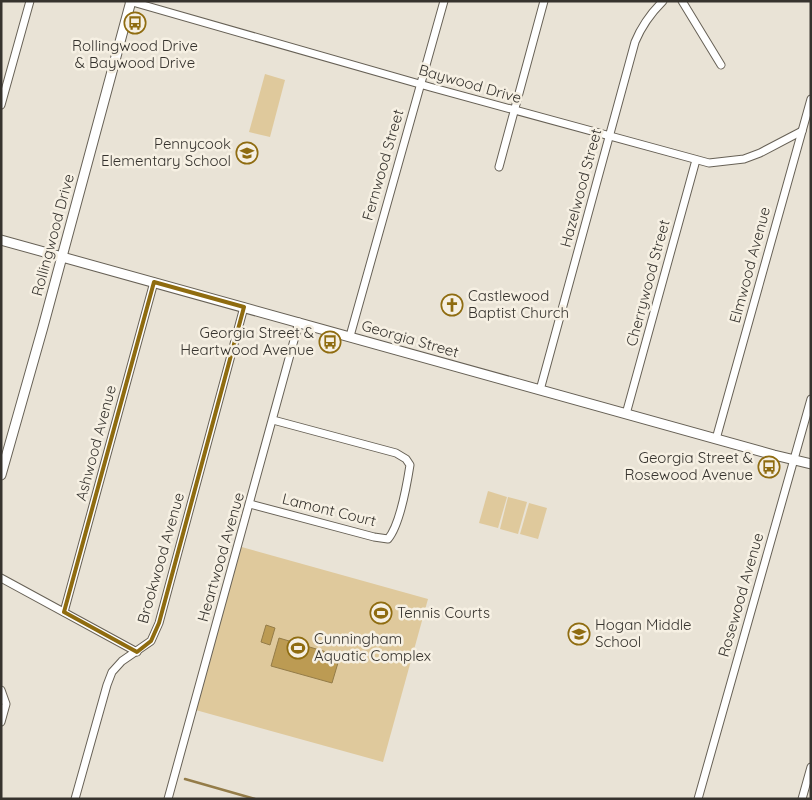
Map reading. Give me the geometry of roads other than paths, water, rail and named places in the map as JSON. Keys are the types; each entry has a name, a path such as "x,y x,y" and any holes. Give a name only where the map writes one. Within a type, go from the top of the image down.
{"main road":[{"name":"Rollingwood Drive","path":"1,475 130,2"},
{"name":"Georgia Street","path":"1,240 794,461 811,464"}],"street":[{"path":"1,105 30,1"},
{"name":"Fernwood Street","path":"350,336 444,1"},
{"path":"499,167 544,1"},
{"name":"Hazelwood Street","path":"540,390 635,42 642,25 663,1"},
{"path":"682,1 721,64"},
{"name":"Baywood Drive","path":"130,2 709,164 744,159 768,150 802,132"},
{"name":"Elmwood Avenue","path":"716,439 811,99"},
{"name":"Cherrywood Street","path":"626,414 696,160"},
{"name":"Ashwood Avenue","path":"64,612 154,282"},
{"name":"Brookwood Avenue","path":"75,799 112,672 151,640 159,623 244,307"},
{"name":"Heartwood Avenue","path":"168,799 300,322"},
{"name":"Rosewood Avenue","path":"698,799 811,399"},
{"name":"Lamont Court","path":"250,504 388,539 393,533 398,518 410,465 406,459 396,454 273,420"},
{"path":"1,578 137,652"},
{"path":"1,690 6,704 1,722"},
{"path":"802,799 811,767"}],"waterway":[{"path":"185,779 255,799"}],"place":[{"name":"Rollingwood Drive & Baywood Drive","path":"135,23"},
{"name":"Pennycook Elementary School","path":"247,153"},
{"name":"Castlewood Baptist Church","path":"452,305"},
{"name":"Georgia Street & Heartwood Avenue","path":"330,342"},
{"name":"Georgia Street & Rosewood Avenue","path":"769,467"},
{"name":"Tennis Courts","path":"381,613"},
{"name":"Hogan Middle School","path":"579,634"},
{"name":"Cunningham Aquatic Complex","path":"298,648"}]}
